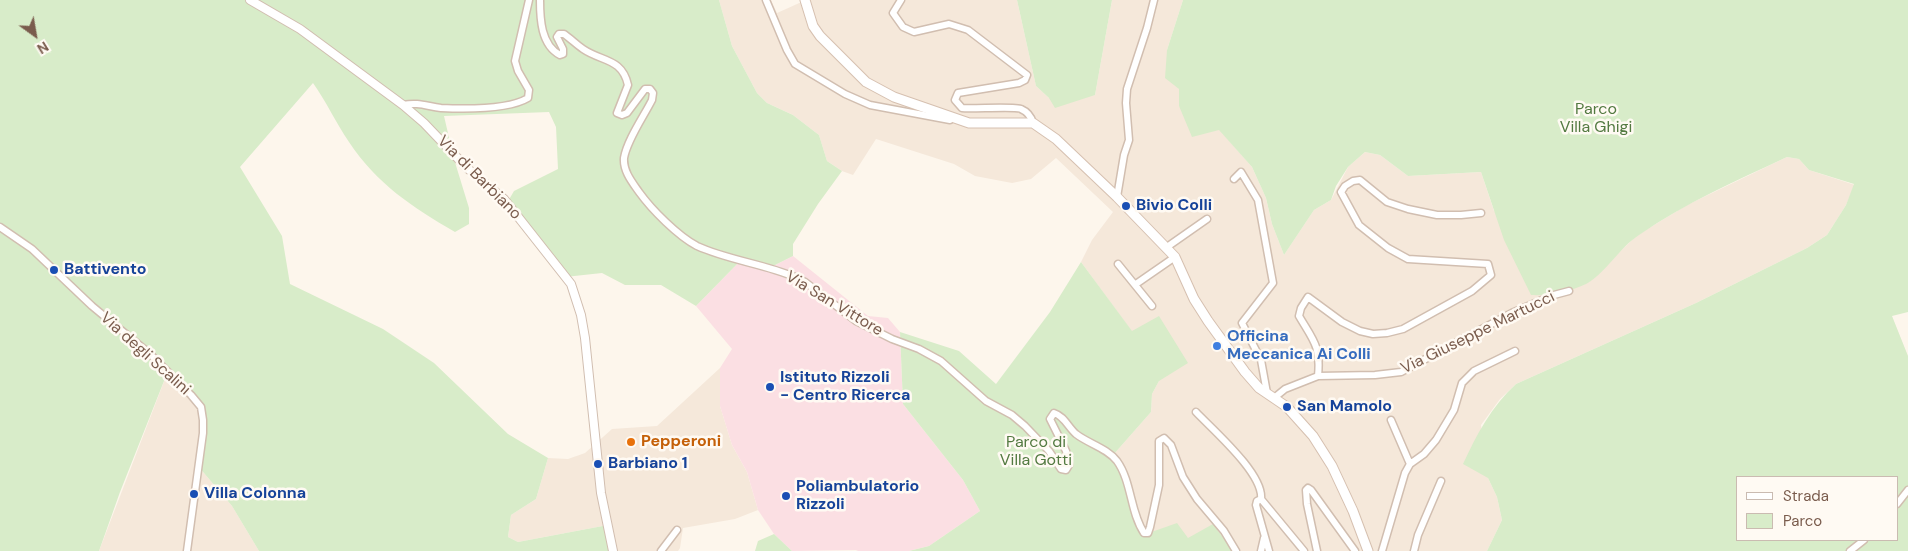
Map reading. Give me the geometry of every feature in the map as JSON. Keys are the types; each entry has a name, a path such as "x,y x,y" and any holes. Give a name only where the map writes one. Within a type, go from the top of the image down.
{"main road":[{"path":"805,0 813,26 820,36 866,82 894,97 969,122 1033,123 1048,132 1117,197 1175,257 1194,299 1245,372 1259,388 1287,407 1313,436 1332,466 1353,511 1368,551"}],"street":[{"name":"Via di Barbiano","path":"250,0 300,29 403,105 424,123 467,168 513,208 571,284 581,315 585,338 601,493 613,551"},
{"path":"403,105 415,103 440,108 479,108 519,104 528,98 529,90 518,71 515,61 529,0"},
{"name":"Via San Vittore","path":"540,0 540,24 554,52 560,55 563,54 563,49 557,37 559,34 564,34 584,50 617,65 624,72 628,85 617,113 622,115 627,113 644,89 650,89 652,100 628,148 624,166 634,186 645,200 687,240 715,252 795,277 805,282 856,321 941,361 986,401 1012,415 1025,426 1049,451 1061,468 1066,470 1069,465 1066,451 1050,419 1054,413 1059,415 1076,434 1106,452 1117,462 1128,488 1140,527 1144,533 1148,533 1150,527 1158,485 1159,441 1164,438 1171,445 1183,478 1224,531 1236,551"},
{"path":"766,0 787,50 795,64 845,94 870,105 969,122"},
{"path":"901,0 894,13 903,27 914,32 949,24 968,30 1027,75 1025,80 1019,83 958,94 955,100 962,108 1019,108 1031,116 1033,123"},
{"path":"1117,197 1124,155 1129,140 1126,103 1127,89 1154,0"},
{"path":"1234,179 1241,172 1258,200 1273,283 1242,323 1261,360 1270,396"},
{"path":"1318,376 1320,359 1317,347 1299,316 1300,308 1308,298 1342,322 1360,331 1373,334 1387,333 1403,328 1472,290 1491,275 1488,264 1408,259 1388,248 1359,225 1341,192 1344,186 1353,181 1360,180 1387,202 1436,215 1461,215 1481,212"},
{"path":"1167,247 1207,218"},
{"name":"Via degli Scalini","path":"0,227 32,249 92,306 150,354 201,407 203,433 187,551"},
{"path":"1136,284 1175,257"},
{"path":"1118,264 1152,306"},
{"name":"Via Giuseppe Martucci","path":"1270,396 1285,388 1318,376 1375,376 1401,372 1512,313 1554,295 1569,291"},
{"path":"1382,551 1405,473 1410,464 1424,454 1436,440 1454,410 1462,383 1474,371 1515,351"},
{"path":"1196,412 1248,465 1262,493 1261,499 1257,500 1256,505 1268,551"},
{"path":"1391,420 1410,464"},
{"path":"1414,551 1418,535 1441,481"},
{"path":"1317,551 1307,504 1306,490 1308,488 1355,551"},
{"path":"1898,503 1908,490"},
{"path":"1261,499 1304,551"},
{"path":"660,551 677,530"},
{"path":"1261,551 1264,537"},
{"path":"1850,551 1863,541"}],"shaded area":[{"path":"719,0 771,0 777,13 806,0 1017,0 1036,86 1049,98 1095,95 1112,0 1183,0 1167,50 1179,89 1179,106 1219,129 1252,167 1266,198 1272,224 1284,255 1314,210 1331,200 1348,167 1365,152 1380,155 1408,176 1481,172 1494,211 1589,282 1636,236 1687,205 1787,157 1799,159 1809,170 1855,185 1846,205 1827,235 1807,248 1696,303 1516,384 1500,399 1481,425 1488,478 1497,497 1502,520 1487,551 1233,551 1188,538 1143,536 1114,454 1151,412 1152,394 1159,381 1132,332 1081,262 1092,240 1113,212 1056,158 1031,179 1012,183 975,176 954,164 876,139 853,175 842,171 827,161 819,135 793,115 767,103 757,93 732,46"},
{"path":"793,256 868,316 888,318 900,332 903,404 963,480 980,511 929,546 909,551 792,551 774,534 758,510 747,472 732,445 720,406 720,368 732,349 696,306 743,258 771,267"},
{"path":"720,368 720,406 732,445 747,472 758,510 735,519 683,528 678,551 610,551 608,525 518,542 508,537 511,515 536,499 548,458 568,459 585,453 612,429 657,426"},
{"path":"168,371 194,397 204,419 198,466 232,506 259,551 99,551"}],"green space":[{"path":"0,0 719,0 732,46 757,93 767,103 793,115 819,135 827,161 842,171 818,204 793,244 793,256 771,267 743,258 696,306 661,285 625,285 602,273 565,277 507,203 514,191 558,169 556,127 549,112 444,116 454,159 469,208 469,224 455,232 410,204 371,170 349,142 313,83 240,167 282,236 290,284 383,329 434,363 508,434 548,458 536,499 511,515 508,537 518,542 608,525 610,551 259,551 232,506 198,466 204,418 194,397 168,371 120,492 99,551 0,551"},
{"path":"1017,0 1112,0 1095,95 1055,108 1049,98 1036,86"},
{"name":"Parco Villa Ghigi","path":"1183,0 1908,0 1908,312 1892,316 1908,356 1908,551 1487,551 1502,520 1497,497 1488,478 1463,464 1485,421 1516,384 1696,303 1807,248 1827,235 1846,205 1854,184 1809,170 1799,159 1787,157 1711,193 1656,223 1625,246 1600,274 1586,284 1559,293 1531,295 1504,240 1481,172 1408,176 1380,155 1365,152 1348,167 1336,186 1331,200 1314,210 1284,255 1272,224 1266,198 1252,167 1219,130 1192,137 1179,106 1179,89 1165,78 1167,50"},
{"name":"Parco di Villa Gotti","path":"1081,262 1132,331 1159,316 1188,363 1159,381 1152,394 1151,412 1114,454 1136,500 1143,535 1177,523 1188,538 1213,524 1233,551 909,551 929,546 980,511 963,480 903,404 900,332 959,351 996,384 1050,312"},
{"path":"774,534 792,551 755,551 758,541"}],"place":[{"name":"Bivio Colli","path":"1126,206"},
{"name":"Battivento","path":"54,270"},
{"name":"Officina Meccanica Ai Colli","path":"1217,346"},
{"name":"Istituto Rizzoli - Centro Ricerca","path":"770,387"},
{"name":"San Mamolo","path":"1287,407"},
{"name":"Pepperoni","path":"631,442"},
{"name":"Barbiano 1","path":"598,464"},
{"name":"Villa Colonna","path":"194,494"},
{"name":"Poliambulatorio Rizzoli","path":"786,496"}]}
